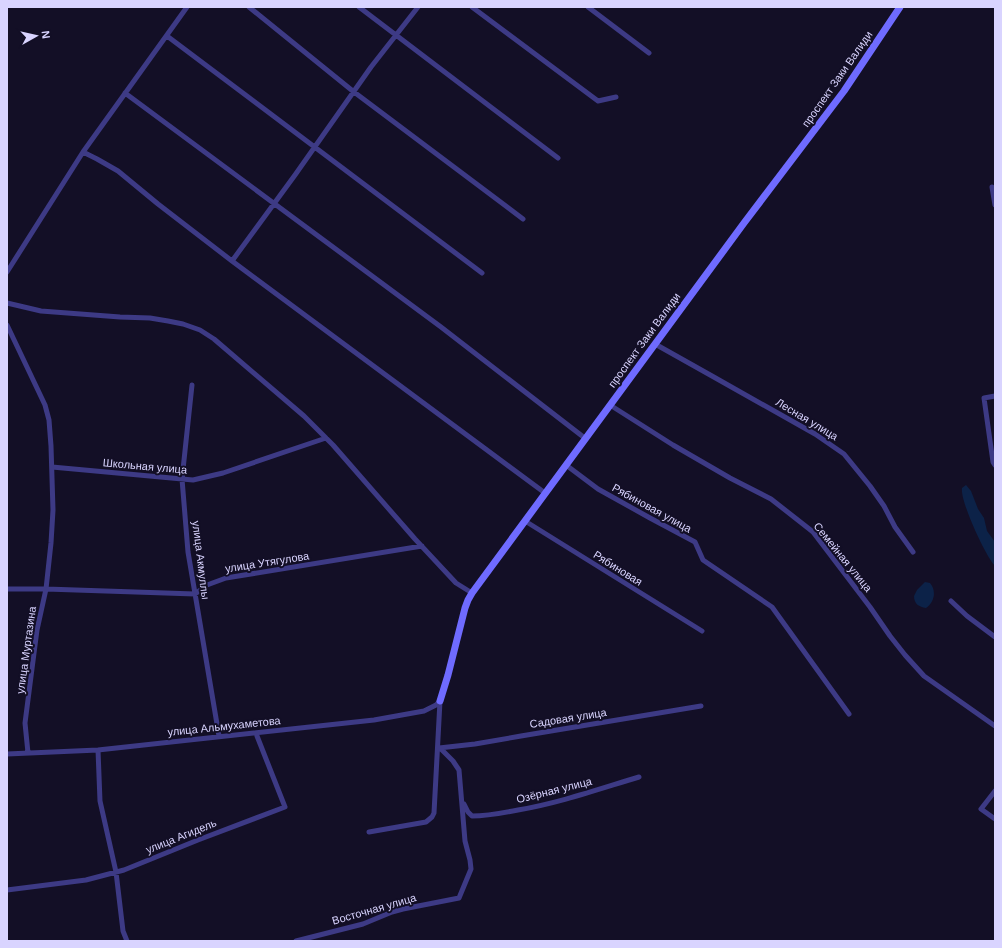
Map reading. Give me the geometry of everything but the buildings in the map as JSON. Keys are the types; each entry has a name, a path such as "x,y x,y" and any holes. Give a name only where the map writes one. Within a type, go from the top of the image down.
{"street":[{"path":"7,272 83,152 187,7"},
{"path":"249,7 354,92 523,219"},
{"path":"359,7 558,158"},
{"path":"232,261 371,67 418,7"},
{"path":"472,7 598,101 616,97"},
{"path":"588,7 649,53"},
{"name":"проспект Заки Валиди","path":"440,701 465,608 472,593 610,404 844,91 900,7"},
{"path":"166,36 482,273"},
{"path":"125,93 441,327 586,438"},
{"path":"83,152 118,171 232,261 545,493"},
{"path":"992,187 995,205"},
{"path":"7,303 40,311 156,319 183,324 200,330 214,339 304,416 326,438 456,583 472,593"},
{"path":"7,325 45,405 49,420 53,510 46,589 195,594"},
{"name":"Лесная улица","path":"655,344 815,434 844,454 870,486 884,506 895,527 913,552"},
{"name":"улица Акмуллы","path":"192,385 182,479 188,552 219,736"},
{"path":"995,396 984,398 993,462 995,465"},
{"name":"Семейная улица","path":"610,404 673,445 730,478 771,499 813,532 890,636 924,676 995,726"},
{"name":"Школьная улица","path":"52,467 193,480 224,473 326,438"},
{"name":"Рябиновая улица","path":"566,465 598,489 695,542 703,560 772,607 849,714"},
{"name":"Рябиновая","path":"525,521 702,631"},
{"name":"улица Утягулова","path":"195,594 207,585 226,578 422,546"},
{"name":"улица Муртазина","path":"7,589 46,589 37,630 25,723 28,753"},
{"path":"950,601 995,637"},
{"path":"369,832 426,822 432,817 434,813 439,748 440,701"},
{"name":"улица Альмухаметова","path":"7,754 98,750 366,720 413,714 431,708 440,701"},
{"name":"Садовая улица","path":"439,748 474,744 701,706"},
{"name":"улица Агидель","path":"7,890 86,880 124,870 285,807 257,736"},
{"path":"439,748 453,761 459,770 462,801"},
{"path":"98,750 100,801 116,872 123,931 127,941"},
{"name":"Озёрная улица","path":"462,801 472,816 509,812 559,801 639,777"},
{"path":"995,791 981,809 995,819"},
{"name":"Восточная улица","path":"296,941 363,924 403,909 459,898 471,869 465,841 462,801"}],"water":[{"path":"966,485 971,491 978,509 984,518 987,531 995,542 995,566 985,551 965,504 962,495 962,488"},
{"path":"925,582 930,583 934,593 933,600 926,608 917,605 914,596 917,590"}]}
